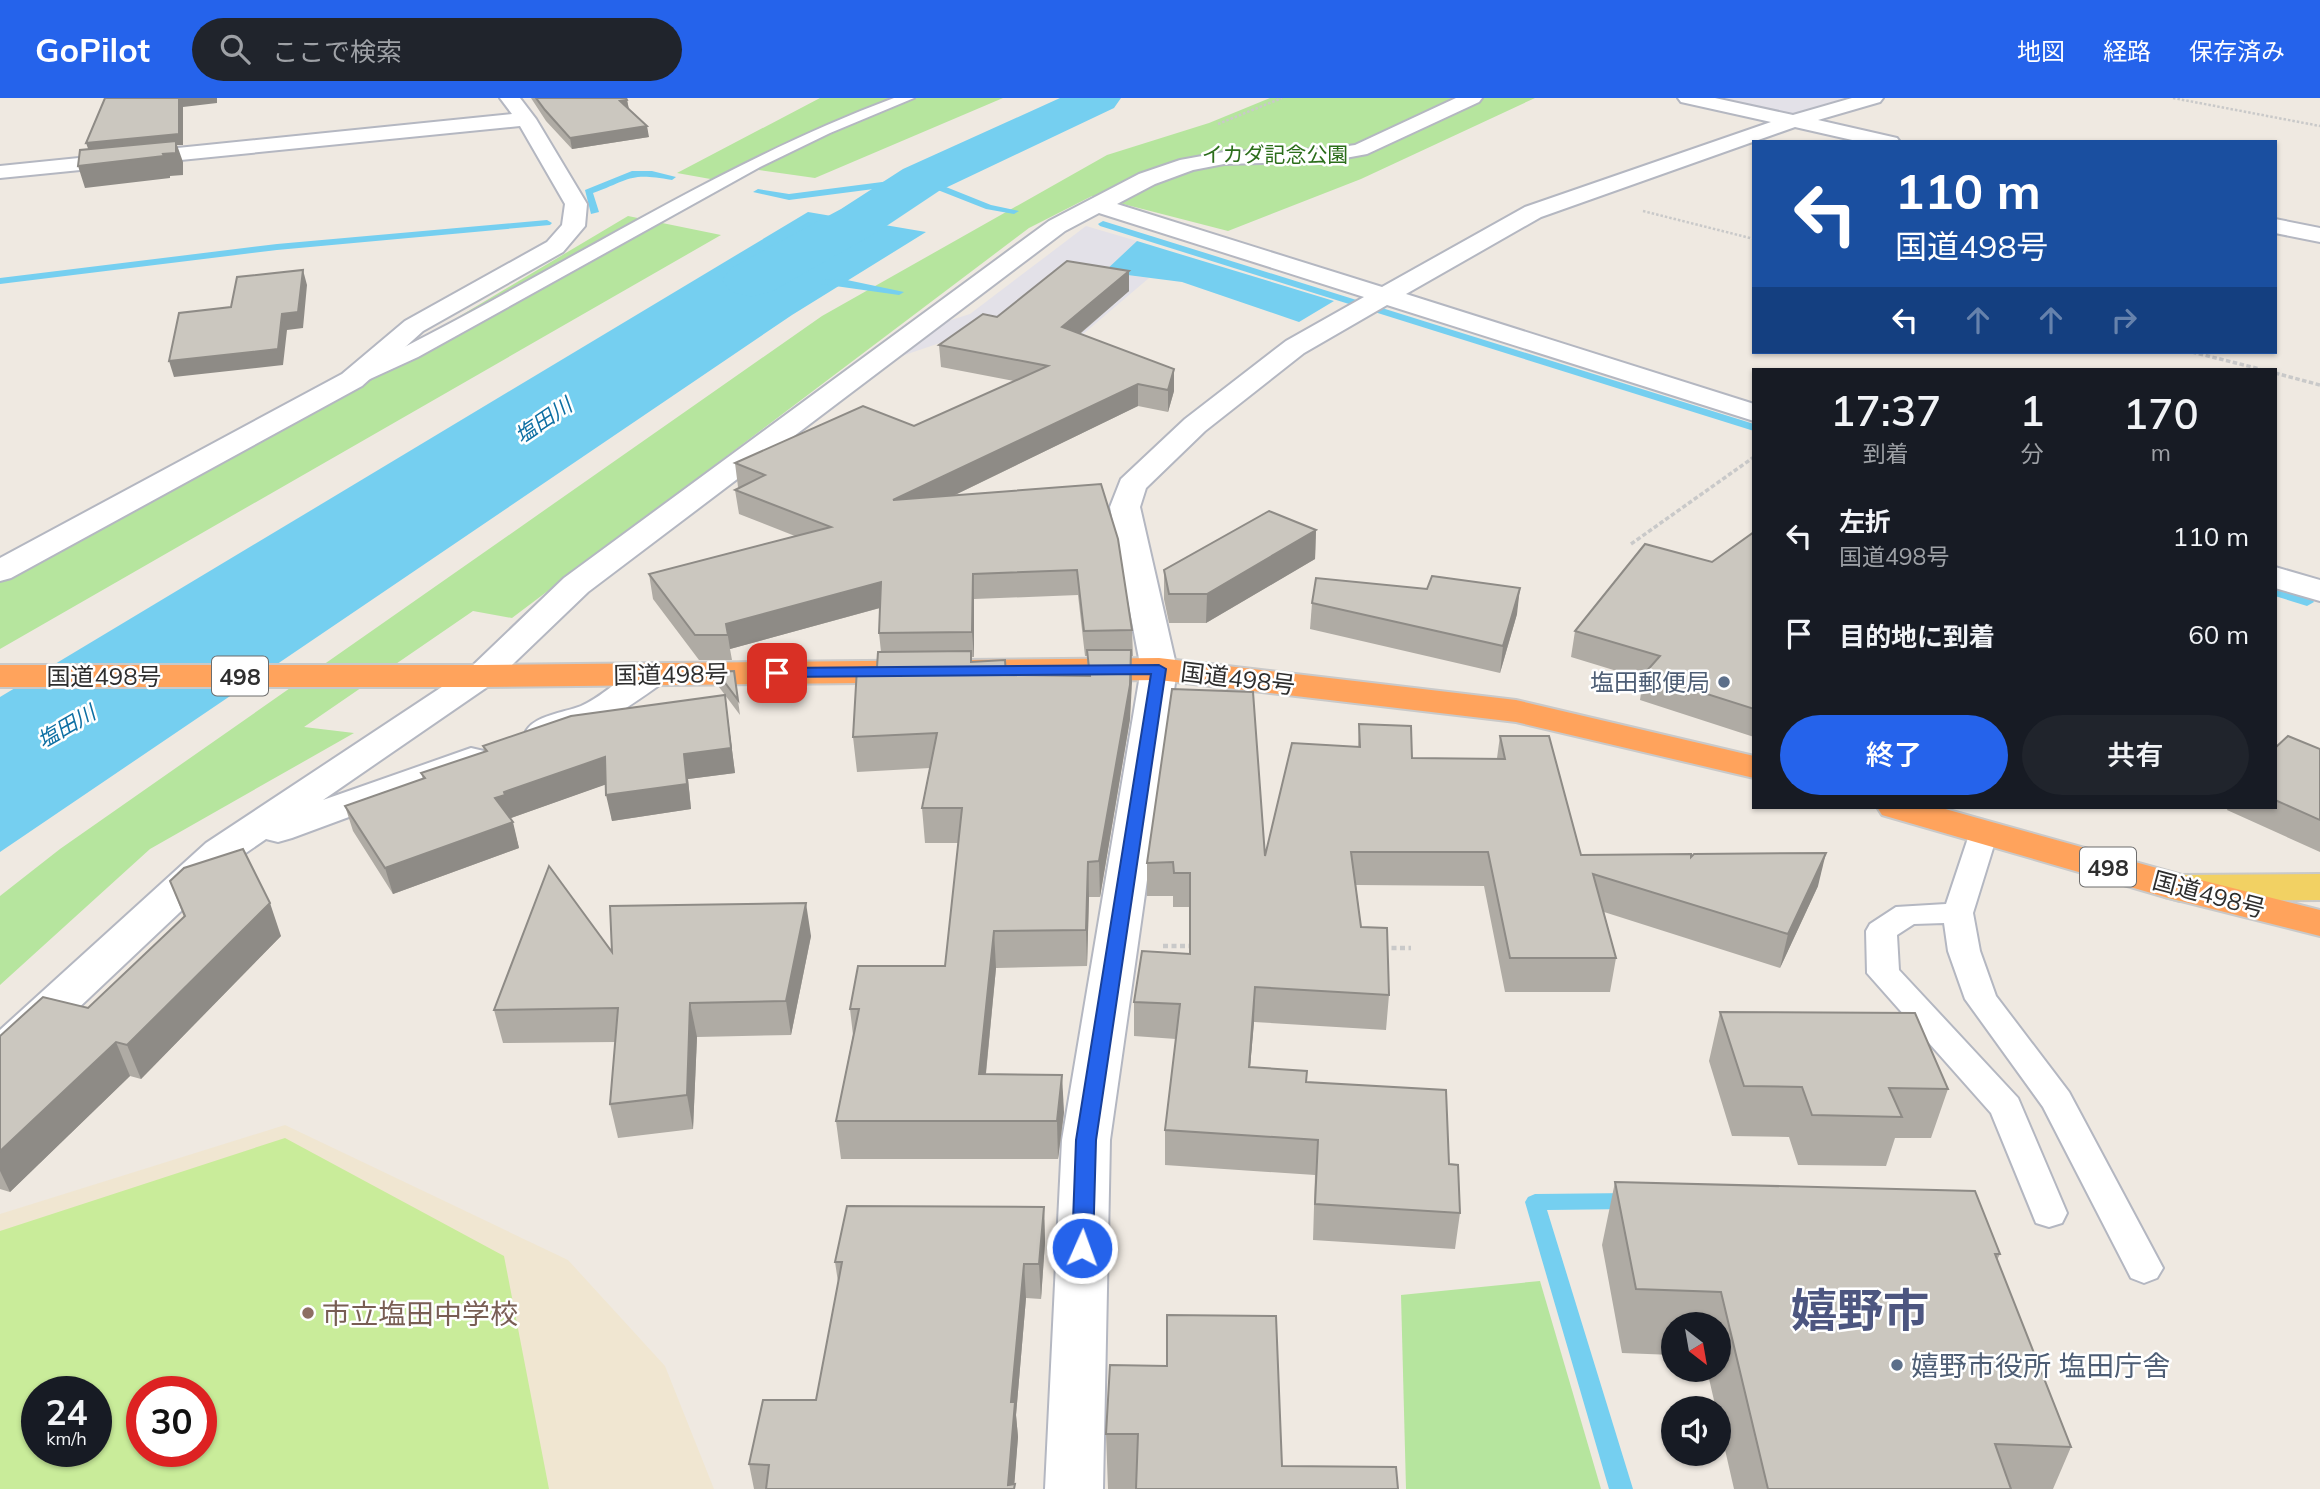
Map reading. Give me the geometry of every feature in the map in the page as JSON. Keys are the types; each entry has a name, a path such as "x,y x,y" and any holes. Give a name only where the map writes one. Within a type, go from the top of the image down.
{"highway":[{"name":"国道498号","path":"0,676 481,676 1159,669 1516,712 1752,767"},
{"name":"国道498号","path":"1903,809 2180,888 2320,923"}],"main road":[{"path":"2180,888 2320,887"}],"street":[{"path":"0,571 352,380 414,326 555,247 573,226 576,204 526,119 510,98"},
{"path":"0,1056 220,852 481,676 576,585 1057,226 1147,179 1188,165 1224,158 1329,155 1360,150 1472,98"},
{"path":"1688,98 1881,140"},
{"path":"1074,1489 1086,1140 1159,669 1125,506 1132,485 1195,425 1285,354 1371,302 1533,212 1578,194 1793,121 1873,98"},
{"path":"0,172 526,119"},
{"path":"1098,205 1371,302 1752,411"},
{"path":"2277,226 2320,235"},
{"path":"365,335 503,257 555,247"},
{"path":"0,544 324,367"},
{"path":"2277,578 2320,591"},
{"path":"220,852 597,712 653,674"}],"lane":[{"path":"352,380 424,348 677,205 814,134 907,98"},
{"path":"1984,832 1958,914 1964,951 1982,999 2057,1101 2144,1268"},
{"path":"1958,914 1908,914 1881,931 1883,973 2006,1107 2049,1213"}],"path":[{"path":"2172,98 2320,126"},
{"path":"1578,194 1752,238"},
{"path":"2200,354 2256,368"},
{"path":"2277,374 2320,385"},
{"path":"1631,544 1752,458"},
{"path":"1116,945 1197,946"},
{"path":"1371,947 1411,948"}],"shaded area":[{"path":"1705,98 1850,98 1786,116"},
{"path":"1086,226 1137,241 1104,272 1149,278 1069,346 978,330 887,361 939,324 970,314"},
{"name":"市立塩田中学校","path":"285,1125 568,1260 665,1366 714,1489 0,1489 0,1214"}],"green space":[{"path":"820,98 1003,98 815,178 738,167 716,180 677,173"},
{"name":"イカダ記念公園","path":"1270,98 1535,98 1361,179 1228,231 1092,196 1029,228 512,618 473,611 304,727 354,733 150,849 0,985 0,896 60,849 822,316 1107,155 1209,123"},
{"path":"628,216 721,235 0,649 0,582 397,365 418,341"},
{"name":"市立塩田中学校","path":"285,1138 504,1256 549,1489 0,1489 0,1231"},
{"path":"1540,1281 1601,1489 1406,1489 1401,1295"}],"water":[{"path":"808,212 926,232 792,315 0,852 0,697"},
{"path":"1137,241 1334,301 1299,322 1182,282 1104,272"}],"building":[{"path":"105,98 179,98 179,134 86,143"},
{"path":"536,98 626,98 627,100 620,101 647,126 570,138"},
{"path":"176,141 176,153 78,166 80,150"},
{"path":"1067,261 1129,271 1062,327 1174,369 1168,390 1138,384 893,500 1101,484 1118,539 1132,630 1084,631 1077,570 973,574 972,632 879,633 881,582 726,624 728,635 695,635 649,574 831,527 735,490 765,475 735,463 863,406 914,426 1048,366 939,345 983,314 997,317"},
{"path":"303,270 298,312 282,314 278,349 169,361 179,313 231,307 237,277"},
{"path":"1269,511 1316,530 1207,594 1169,594 1164,570"},
{"path":"1752,533 1752,708 1644,674 1660,656 1575,631 1645,544 1712,562"},
{"path":"1432,576 1520,588 1503,646 1312,603 1316,578 1427,589"},
{"path":"1087,650 1131,650 1130,685 1099,861 1088,862 1086,930 994,931 979,1074 1062,1075 1057,1121 836,1121 859,1009 850,1009 858,966 945,966 962,808 922,808 937,733 853,737 857,668 877,667 878,652 971,651 971,662 1005,660 1006,675 1090,676"},
{"path":"734,671 738,700 717,672"},
{"path":"1172,689 1253,692 1265,856 1292,743 1360,747 1359,724 1411,726 1412,758 1505,759 1500,736 1549,736 1581,855 1691,854 1691,857 1694,854 1826,853 1788,934 1593,874 1616,958 1510,958 1488,852 1351,852 1361,927 1387,928 1389,995 1255,987 1249,1067 1307,1071 1306,1082 1446,1090 1449,1164 1458,1165 1460,1213 1315,1204 1318,1140 1165,1130 1180,1004 1134,1002 1142,951 1190,954 1190,873 1174,873 1173,862 1147,863"},
{"path":"725,695 731,748 684,754 687,784 606,795 605,757 504,792 505,795 495,798 513,822 385,868 345,806 425,778 421,773 487,751 483,746 571,716"},
{"path":"2288,736 2320,749 2320,820 2277,801 2277,746"},
{"path":"243,849 270,903 127,1045 116,1042 0,1151 0,1036 43,997 88,1008 185,916 170,881 184,868"},
{"path":"549,866 612,952 610,906 806,903 786,1001 690,1003 687,1095 610,1104 618,1008 494,1010"},
{"path":"1720,1012 1915,1013 1948,1089 1889,1088 1902,1117 1812,1115 1802,1087 1744,1086"},
{"path":"1615,1182 1975,1191 2000,1254 1995,1254 2071,1447 1995,1444 2011,1489 1768,1489 1731,1334 1731,1312 1726,1312 1721,1292 1636,1289"},
{"path":"847,1206 1044,1207 1039,1264 1024,1264 1011,1402 1015,1402 1008,1485 1015,1484 1014,1489 766,1489 769,1465 749,1464 763,1400 816,1400 842,1262 835,1262"},
{"path":"1167,1315 1276,1316 1282,1466 1396,1467 1398,1489 1136,1489 1138,1434 1106,1434 1110,1365 1167,1366"}],"waterway":[{"name":"塩田川","path":"751,280 860,220 921,180 1098,98"},
{"path":"594,212 588,192 620,177 639,173 672,177"},
{"path":"758,192 789,197 921,180 989,207 1014,211"},
{"path":"0,281 277,247 547,223"},
{"path":"1103,224 1752,427"},
{"path":"825,282 899,292"},
{"path":"2277,593 2307,602"},
{"path":"1621,1489 1535,1202 1632,1201"}],"place":[{"name":"塩田郵便局","path":"1724,682"},
{"name":"市立塩田中学校","path":"308,1313"},
{"name":"嬉野市役所 塩田庁舎","path":"1897,1365"}],"district":[{"name":"嬉野市","path":"1860,1310"}],"route":[{"path":"777,673 1159,669 1086,1140 1082,1248"}]}
